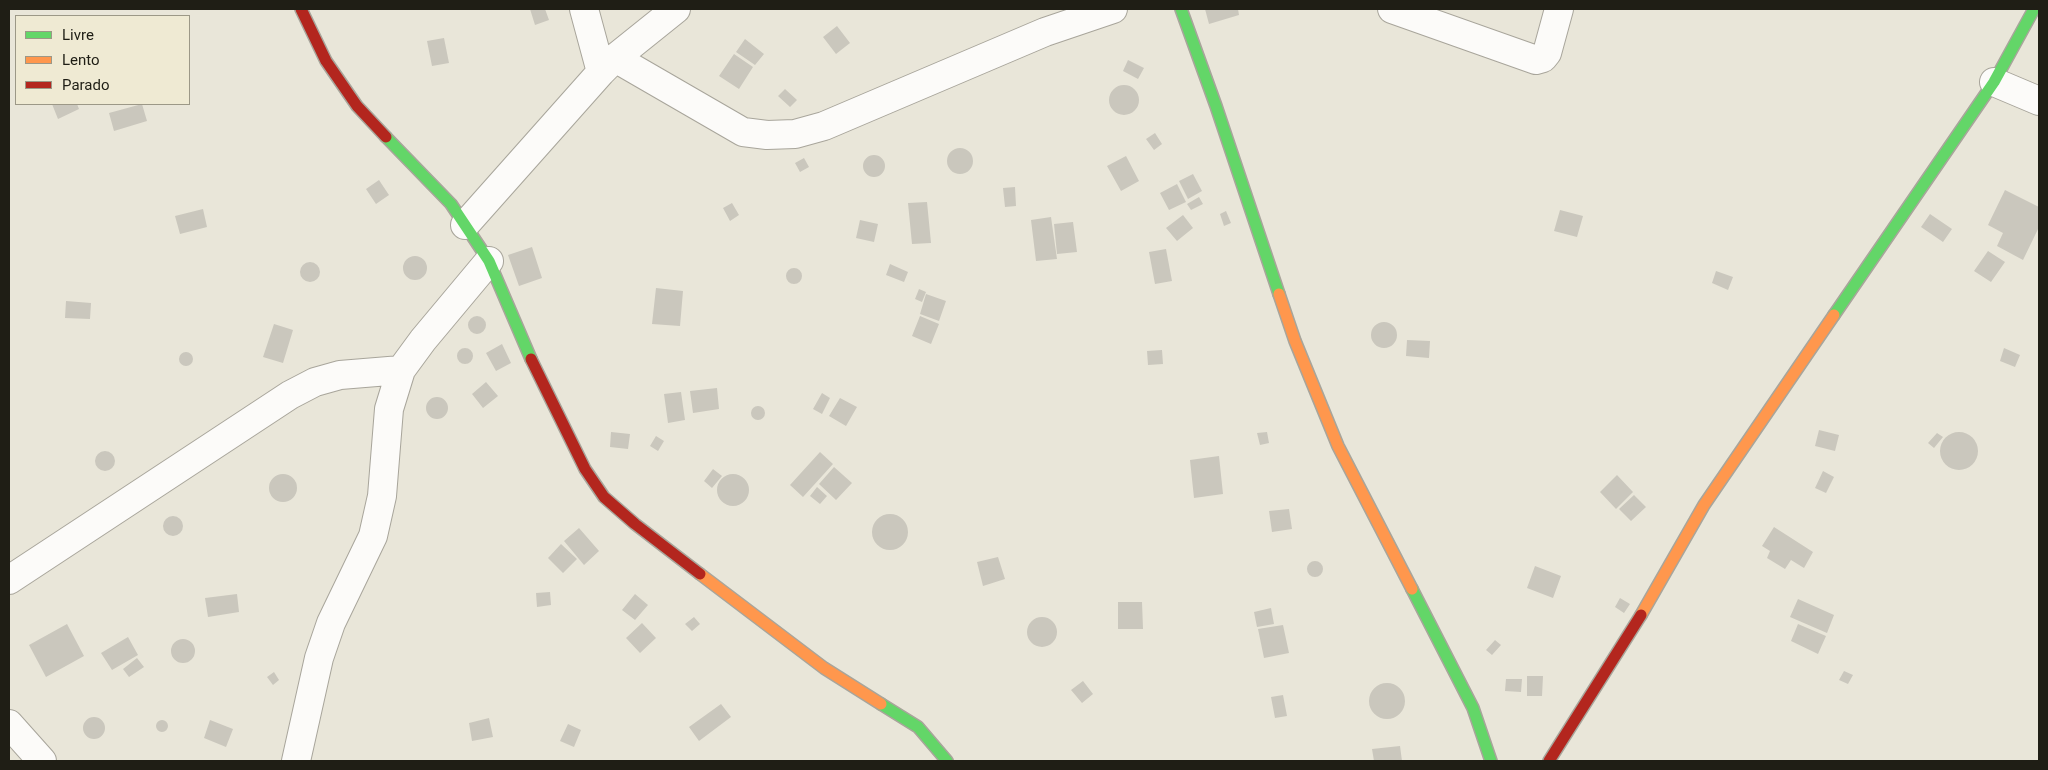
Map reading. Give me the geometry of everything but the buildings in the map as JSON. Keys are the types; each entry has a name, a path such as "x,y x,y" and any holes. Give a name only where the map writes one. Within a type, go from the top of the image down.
{"street":[{"path":"301,9 326,61 358,106 451,204 489,261 537,373 585,469 604,497 635,524 824,668 918,728 946,761"},
{"path":"584,9 608,65 742,132 767,135 795,134 824,126 1045,32 1113,9"},
{"path":"465,225 608,65 676,9"},
{"path":"1181,9 1216,106 1295,341 1338,446 1473,708 1491,761"},
{"path":"1392,9 1536,60 1543,58 1547,53 1559,9"},
{"path":"1550,761 1652,598 1704,505 1994,82 2034,9"},
{"path":"1994,82 2039,101"},
{"path":"296,761 319,658 325,640 331,623 373,536 382,496 390,409 401,370 423,340 489,261"},
{"path":"9,580 282,401 315,382 340,375 401,370"},
{"path":"9,724 42,761"}],"traffic: fast":[{"path":"1181,9 1216,106 1279,294"},
{"path":"1834,315 1994,82 2034,9"},
{"path":"386,137 451,204 489,261 531,359"},
{"path":"1412,589 1473,708 1491,761"},
{"path":"881,704 918,727 947,761"}],"traffic: slow":[{"path":"1279,294 1295,341 1338,446 1412,589"},
{"path":"1641,615 1704,505 1834,315"},
{"path":"700,574 824,668 881,704"}],"traffic: jam":[{"path":"301,9 326,61 357,106 386,137"},
{"path":"531,359 585,469 604,497 635,524 700,574"},
{"path":"1549,761 1641,615"}]}
